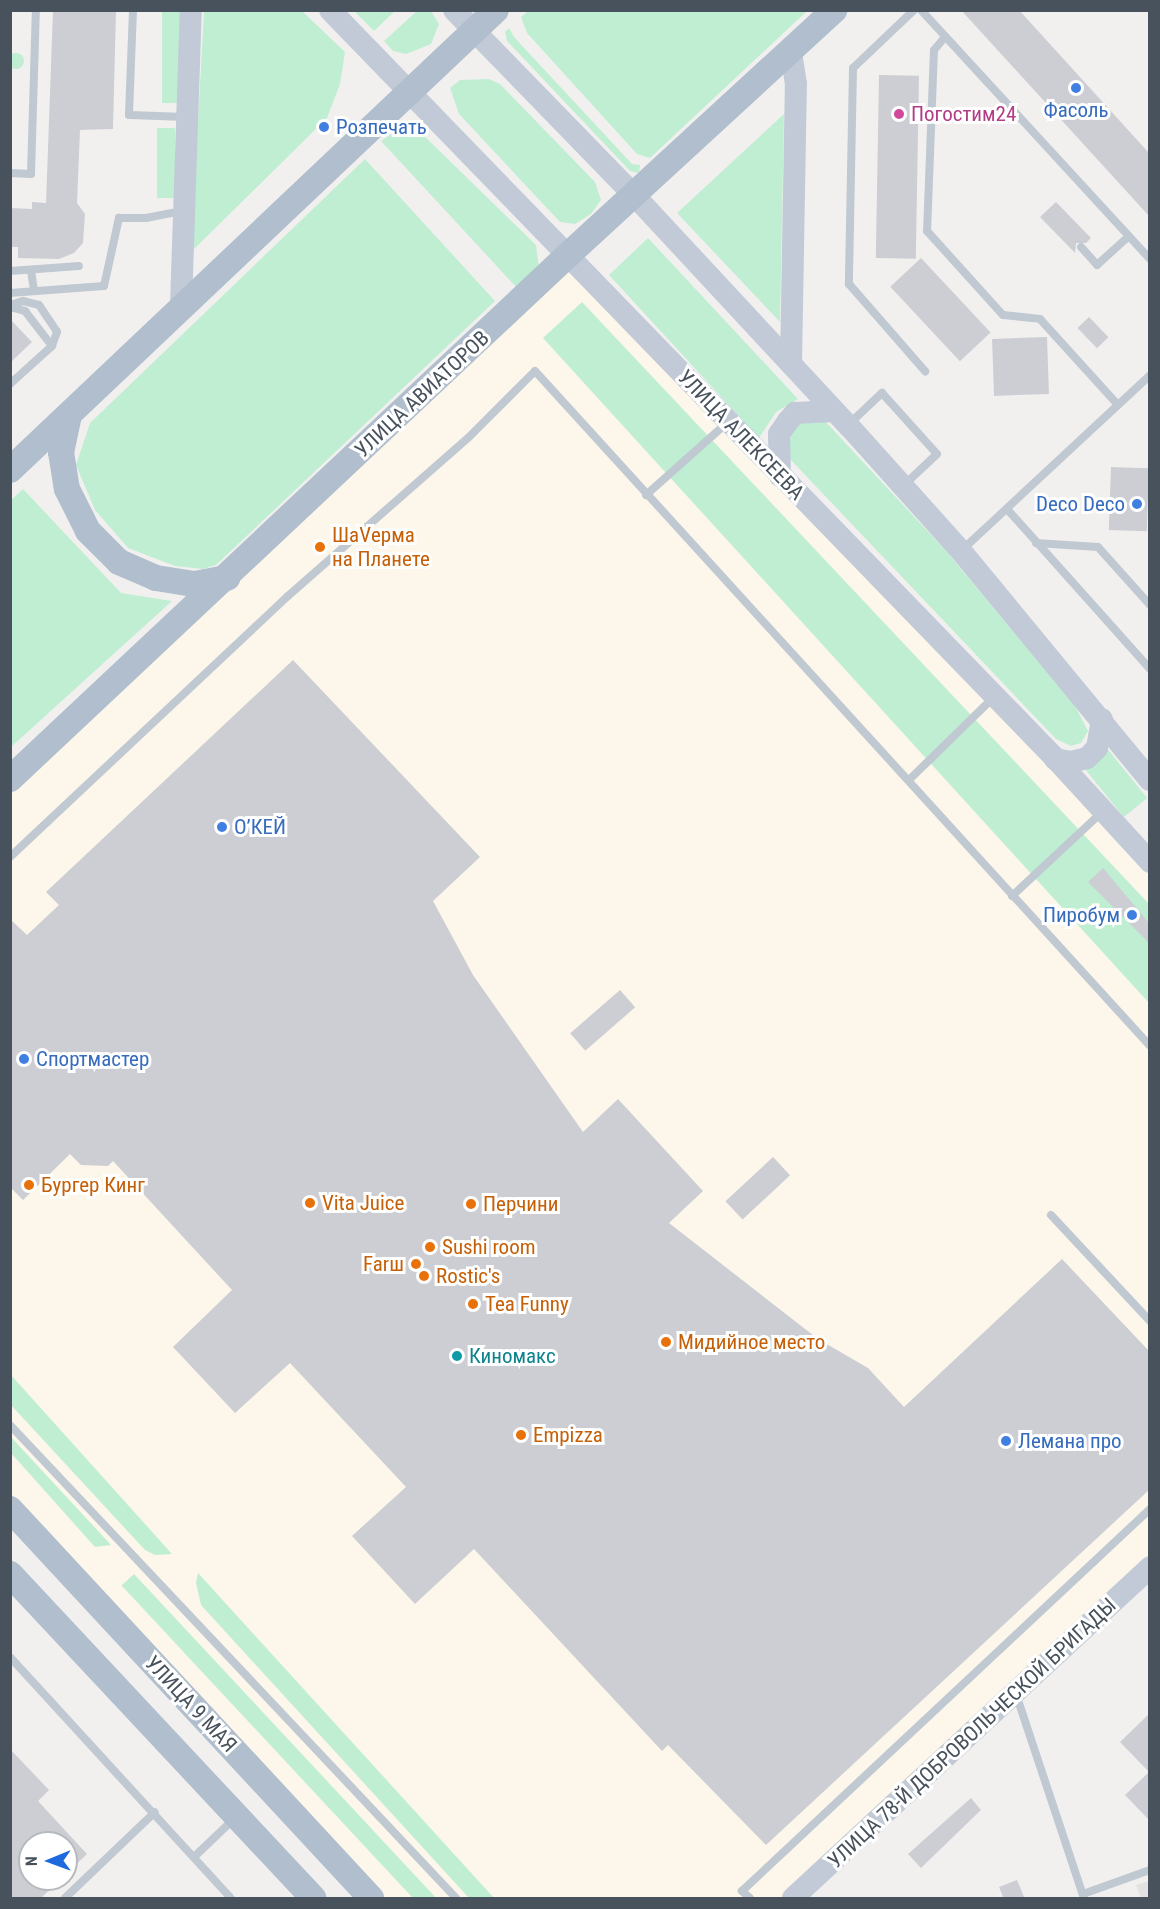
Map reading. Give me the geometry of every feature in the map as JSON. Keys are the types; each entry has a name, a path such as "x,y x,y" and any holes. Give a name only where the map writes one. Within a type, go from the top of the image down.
{"main road":[{"path":"10,470 181,305 496,10"},
{"name":"УЛИЦА АВИАТОРОВ","path":"10,779 227,578 633,194 791,52 834,10"},
{"path":"69,415 61,452 68,489 88,531 119,562 156,579 195,584 227,578"},
{"name":"УЛИЦА 9 МАЯ","path":"10,1509 371,1899"},
{"name":"УЛИЦА 9 МАЯ","path":"10,1574 313,1899"}],"street":[{"path":"181,305 191,10"},
{"name":"УЛИЦА АЛЕКСЕЕВА","path":"330,10 729,421 993,698 1055,759 1149,862"},
{"path":"453,10 633,194 903,486 961,551 1102,719 1149,780"},
{"path":"791,52 796,84 791,364"},
{"path":"780,476 779,434 795,413 841,418"},
{"path":"1055,759 1071,762 1087,758 1097,748 1102,719"},
{"name":"УЛИЦА 78-Й ДОБРОВОЛЬЧЕСКОЙ БРИГАДЫ","path":"793,1899 1149,1567"}],"lane":[{"path":"10,173 32,174 36,10"},
{"path":"133,10 129,115 187,117"},
{"path":"914,10 853,68 849,284 925,371"},
{"path":"921,10 1149,259"},
{"path":"945,37 934,50 927,231 1003,315 1040,319 1118,405"},
{"path":"10,293 104,286 119,218 146,218 183,211"},
{"path":"1082,247 1097,265 1129,236"},
{"path":"10,271 79,266"},
{"path":"31,271 33,291"},
{"path":"10,306 22,301 39,305 57,332 52,346 10,384"},
{"path":"10,306 26,311 52,346"},
{"path":"10,856 288,597 469,437 535,371 891,764 910,779 1012,896 1149,1046"},
{"path":"961,551 1149,375"},
{"path":"841,418 882,393 930,445 938,454 903,486"},
{"path":"646,495 729,421"},
{"path":"1007,509 1149,669"},
{"path":"1036,543 1098,546 1149,605"},
{"path":"910,779 993,698"},
{"path":"1012,896 1103,811"},
{"path":"1051,1215 1149,1322"},
{"path":"10,1425 456,1899"},
{"path":"750,1899 742,1891 1149,1509"},
{"path":"10,1657 14,1667 155,1812 231,1899"},
{"path":"1015,1692 1083,1896 1149,1870"},
{"path":"65,1899 155,1812"},
{"path":"194,1857 236,1816"}],"shaded area":[{"path":"568,255 1149,862 1149,1567 793,1898 371,1898 11,1509 11,779"},
{"path":"1149,1881 1149,1898 1141,1898 1136,1885"}],"green space":[{"path":"807,10 650,158 637,154 527,33 521,17 528,11"},
{"path":"162,11 180,11 180,103 162,103"},
{"path":"204,11 302,11 345,52 340,84 327,118 191,252"},
{"path":"354,11 395,11 374,31"},
{"path":"417,11 431,11 439,24 431,44 406,54 393,51 384,41"},
{"path":"509,28 514,37 632,164 640,165 639,173 630,171 507,41 505,32"},
{"path":"16,53 24,61 16,69 8,61"},
{"path":"489,79 500,84 595,182 601,200 591,214 575,224 560,222 459,114 450,88 460,80"},
{"path":"784,114 780,322 677,213"},
{"path":"157,128 175,128 175,198 157,198"},
{"path":"400,128 416,128 536,245 539,268 517,288 381,141"},
{"path":"365,159 495,301 216,565 203,569 175,566 128,548 95,510 76,465 90,423"},
{"path":"648,238 798,399 776,412 759,438 609,275"},
{"path":"582,302 1149,904 1149,1003 543,338"},
{"path":"807,418 824,420 946,551 1075,706 1088,731 1081,743 1071,746 1056,739 789,458 790,426"},
{"path":"23,489 121,593 172,601 11,747 10,501"},
{"path":"1105,746 1147,798 1124,817 1082,765"},
{"path":"10,1375 172,1554 155,1555 145,1550 11,1405"},
{"path":"11,1437 111,1545 95,1547 11,1453"},
{"path":"198,1573 494,1898 469,1898 201,1605 196,1583"},
{"path":"134,1574 436,1898 413,1898 122,1586"}],"building":[{"path":"53,10 116,10 113,129 80,130 77,203 85,214 83,243 74,253 59,259 18,258 18,247 10,247 10,208 32,209 32,202 46,203"},
{"path":"961,10 1019,10 1149,153 1149,216"},
{"path":"879,75 919,76 916,259 876,258"},
{"path":"1056,202 1091,238 1086,243 1076,243 1075,253 1040,217"},
{"path":"921,258 991,333 960,361 890,287"},
{"path":"1089,317 1108,337 1097,348 1077,328"},
{"path":"10,319 32,342 10,363"},
{"path":"1047,337 1049,394 994,396 992,339"},
{"path":"1111,467 1149,468 1147,531 1109,530"},
{"path":"293,660 480,857 433,901 473,975 583,1132 618,1099 703,1191 669,1223 818,1339 868,1368 904,1407 1062,1259 1149,1351 1149,1490 766,1845 668,1745 662,1751 474,1549 415,1604 352,1536 406,1487 290,1363 235,1413 173,1347 232,1290 113,1161 108,1166 81,1165 70,1154 23,1200 10,1187 10,919 27,935 59,905 46,892"},
{"path":"1103,868 1149,923 1149,943 1088,882"},
{"path":"620,990 635,1007 585,1051 570,1033"},
{"path":"773,1157 790,1175 743,1220 725,1201"},
{"path":"1149,1714 1149,1772 1120,1742"},
{"path":"10,1749 49,1790 38,1801 66,1831 18,1831 18,1891 48,1891 40,1899 10,1899"},
{"path":"1149,1772 1149,1820 1125,1795"},
{"path":"971,1798 981,1810 921,1868 908,1854"},
{"path":"78,1844 87,1854 78,1863"},
{"path":"1017,1880 1025,1899 1004,1899 999,1887"}],"place":[{"name":"Фасоль","path":"1076,88"},
{"name":"Погостим24","path":"899,114"},
{"name":"Розпечать","path":"324,127"},
{"name":"Deco Deco","path":"1137,504"},
{"name":"ШаVерма на Планете","path":"320,547"},
{"name":"О’КЕЙ","path":"222,827"},
{"name":"Пиробум","path":"1132,915"},
{"name":"Спортмастер","path":"24,1059"},
{"name":"Бургер Кинг","path":"29,1185"},
{"name":"Vita Juice","path":"310,1203"},
{"name":"Перчини","path":"471,1204"},
{"name":"Sushi room","path":"430,1247"},
{"name":"Farш","path":"416,1264"},
{"name":"Rostic's","path":"424,1276"},
{"name":"Tea Funny","path":"473,1304"},
{"name":"Мидийное место","path":"666,1342"},
{"name":"Киномакс","path":"457,1356"},
{"name":"Empizza","path":"521,1435"},
{"name":"Лемана про","path":"1006,1441"}]}
